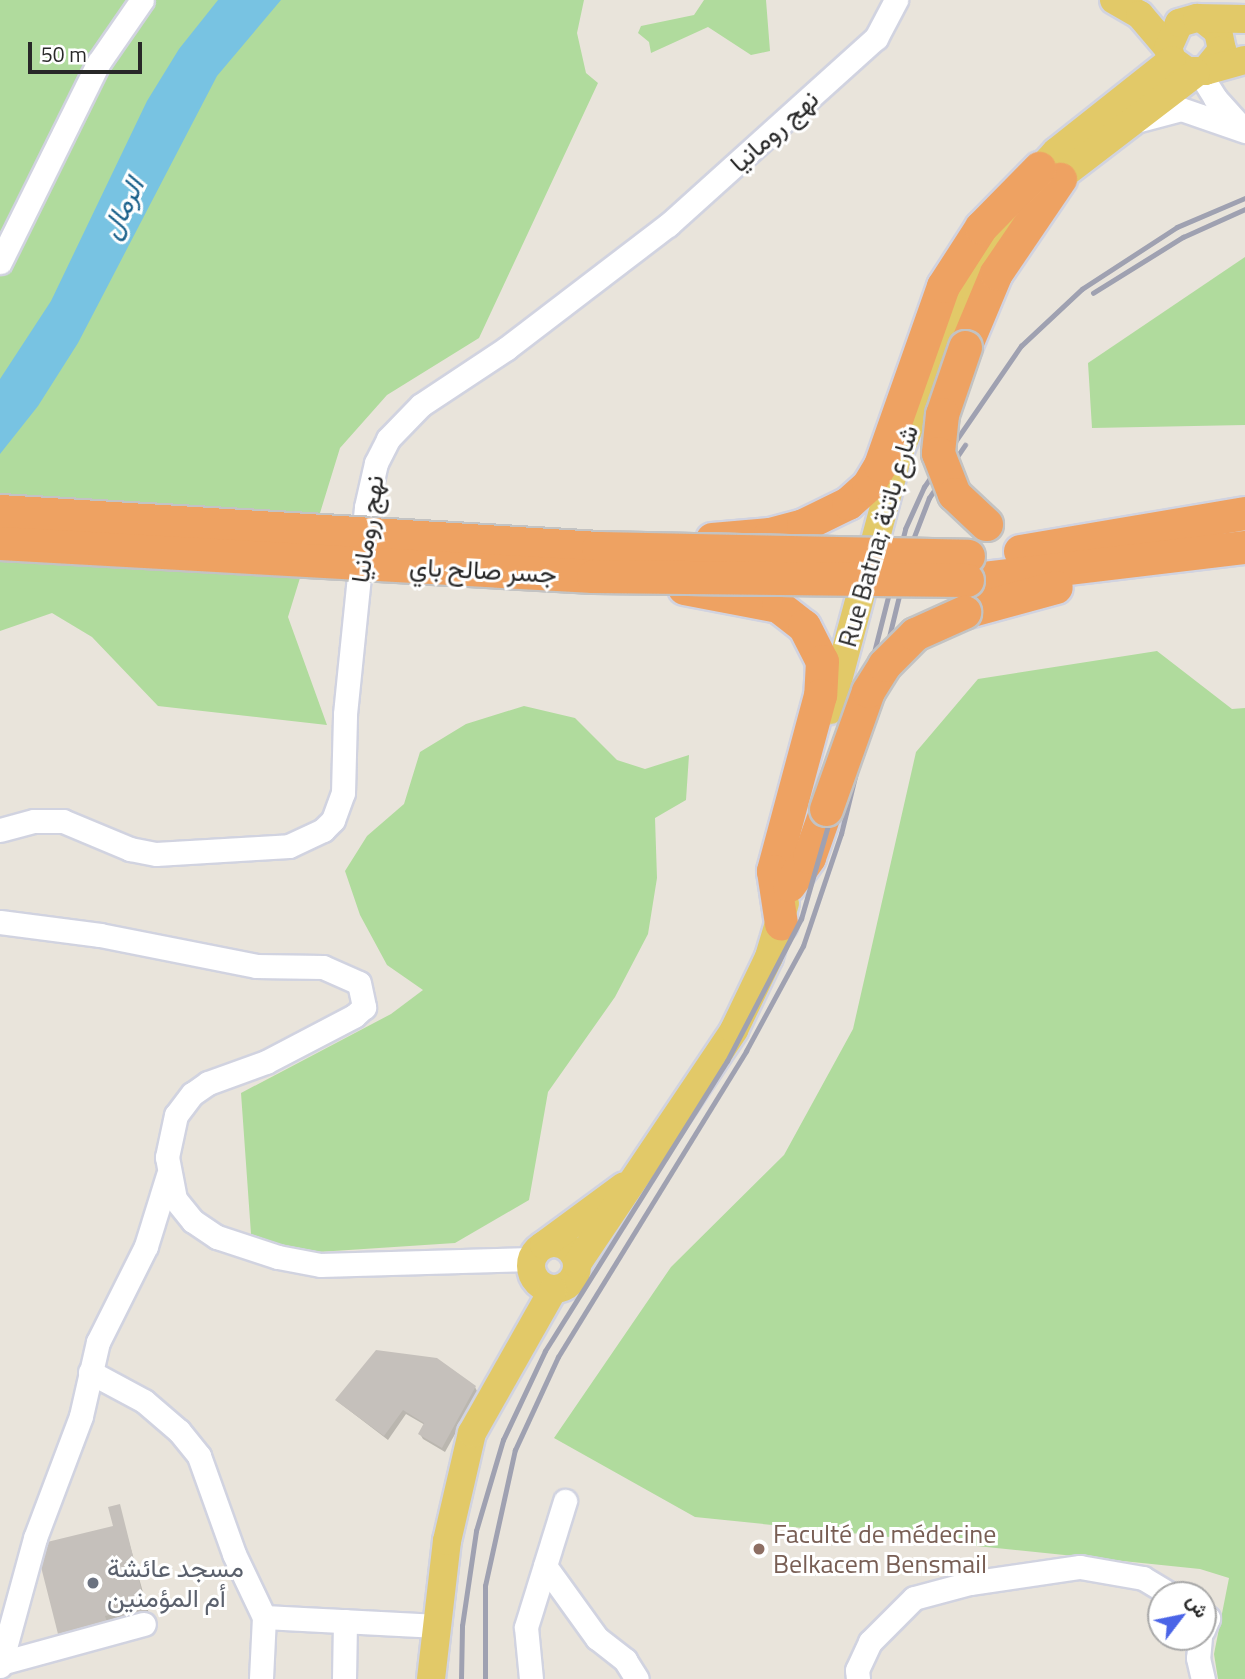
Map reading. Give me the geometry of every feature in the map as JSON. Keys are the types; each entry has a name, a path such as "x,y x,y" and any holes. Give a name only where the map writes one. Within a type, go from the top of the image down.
{"highway":[{"path":"596,562 770,534 812,522 848,503 868,485 880,465 932,314 964,251 997,208 1049,174"},
{"path":"1049,174 996,274 965,346 942,414 938,453 954,494 986,524 1026,533 1073,533 1205,521"},
{"path":"0,511 596,562 778,606 804,626 818,649 822,679 788,801 773,871 781,923"},
{"path":"789,885 809,857 868,691 884,665 966,583 1035,550 1245,513"},
{"name":"جسر صالح باي","path":"0,542 596,562 966,583"},
{"path":"966,583 1230,550"}],"main road":[{"path":"1114,0 1140,15 1188,65"},
{"path":"1140,15 1245,19"},
{"path":"1188,65 1219,58 1222,40 1196,19"},
{"path":"1188,65 1172,30 1196,19"},
{"path":"1188,65 1245,60"},
{"name":"Rue Batna; شارع باتنة","path":"1049,174 1133,121 1188,65"},
{"name":"Rue Batna; شارع باتنة","path":"577,1264 734,1030 756,989 781,923 836,681 898,455 968,285 994,233 1015,205 1049,174 1188,65"},
{"path":"553,1290 533,1277 538,1252 632,1180"},
{"path":"431,1679 447,1541 472,1433 553,1290 571,1282 577,1264 565,1246 538,1252"}],"street":[{"path":"0,262 99,62 142,0"},
{"name":"نهج رومانيا","path":"0,830 34,821 63,821 130,849 156,854 289,846 323,830 339,808 344,785 345,714 370,483 395,428 668,225 876,38 896,0"},
{"path":"1188,65 1245,131"},
{"path":"1133,121 1181,109 1245,131"},
{"path":"0,922 100,935 256,966 323,967 359,983 364,1007 337,1028 192,1094 176,1115 169,1139 168,1175 146,1246 107,1321 90,1372 81,1416 35,1538 0,1665"},
{"path":"168,1175 175,1199 193,1222 217,1237 278,1257 320,1265 538,1252"},
{"path":"90,1372 144,1401 179,1431 199,1456 234,1554 264,1618 261,1679"},
{"path":"531,1679 526,1627 565,1501"},
{"path":"545,1566 597,1638 625,1660 637,1679"},
{"path":"858,1679 857,1670 870,1642 914,1598 948,1589 1080,1567 1148,1581"},
{"path":"264,1618 438,1626"},
{"path":"344,1679 345,1621"},
{"path":"0,1665 145,1623"},
{"path":"1199,1651 1198,1658 1203,1679"}],"green space":[{"path":"0,0 584,0 577,33 586,73 598,83 479,338 387,395 340,448 288,617 327,725 158,706 92,637 52,613 0,631"},
{"path":"704,0 766,0 770,51 751,55 708,27 651,53 649,42 638,33 641,26 694,15"},
{"path":"1245,257 1245,425 1092,428 1088,363"},
{"path":"1157,651 1232,709 1245,708 1245,1679 1218,1679 1214,1654 1217,1651 1229,1578 1200,1569 695,1517 554,1438 671,1267 784,1155 853,1029 916,752 978,679"},
{"path":"524,706 575,718 617,760 645,769 689,755 686,800 655,818 657,878 648,934 615,997 548,1092 529,1200 455,1243 303,1253 251,1234 241,1093 391,1014 423,990 387,965 360,915 345,871 367,836 404,804 420,752 466,724"}],"water":[{"name":"الرمال","path":"218,0 281,0 217,76 78,343 38,406 0,454 0,379 51,301 147,101 179,49"}],"building":[{"path":"376,1350 437,1358 476,1386 442,1448 418,1434 424,1423 403,1410 384,1436 335,1400"},
{"name":"مسجد عائشة أم المؤمنين","path":"120,1504 149,1620 124,1626 120,1612 105,1616 107,1622 58,1634 38,1555 45,1553 43,1543 113,1526 108,1507"}],"railway":[{"path":"461,1679 462,1626 476,1531 503,1440 545,1351 727,1061 801,919 846,763 905,529 924,487 1021,346 1082,289 1177,227 1245,198"},
{"path":"1093,293 1183,237 1245,209"},
{"path":"485,1679 485,1586 515,1450 558,1357 746,1051 803,946 841,834 912,542 929,498 965,445"}],"place":[{"name":"Faculté de médecine Belkacem Bensmail","path":"759,1549"},
{"name":"مسجد عائشة أم المؤمنين","path":"93,1583"}]}
